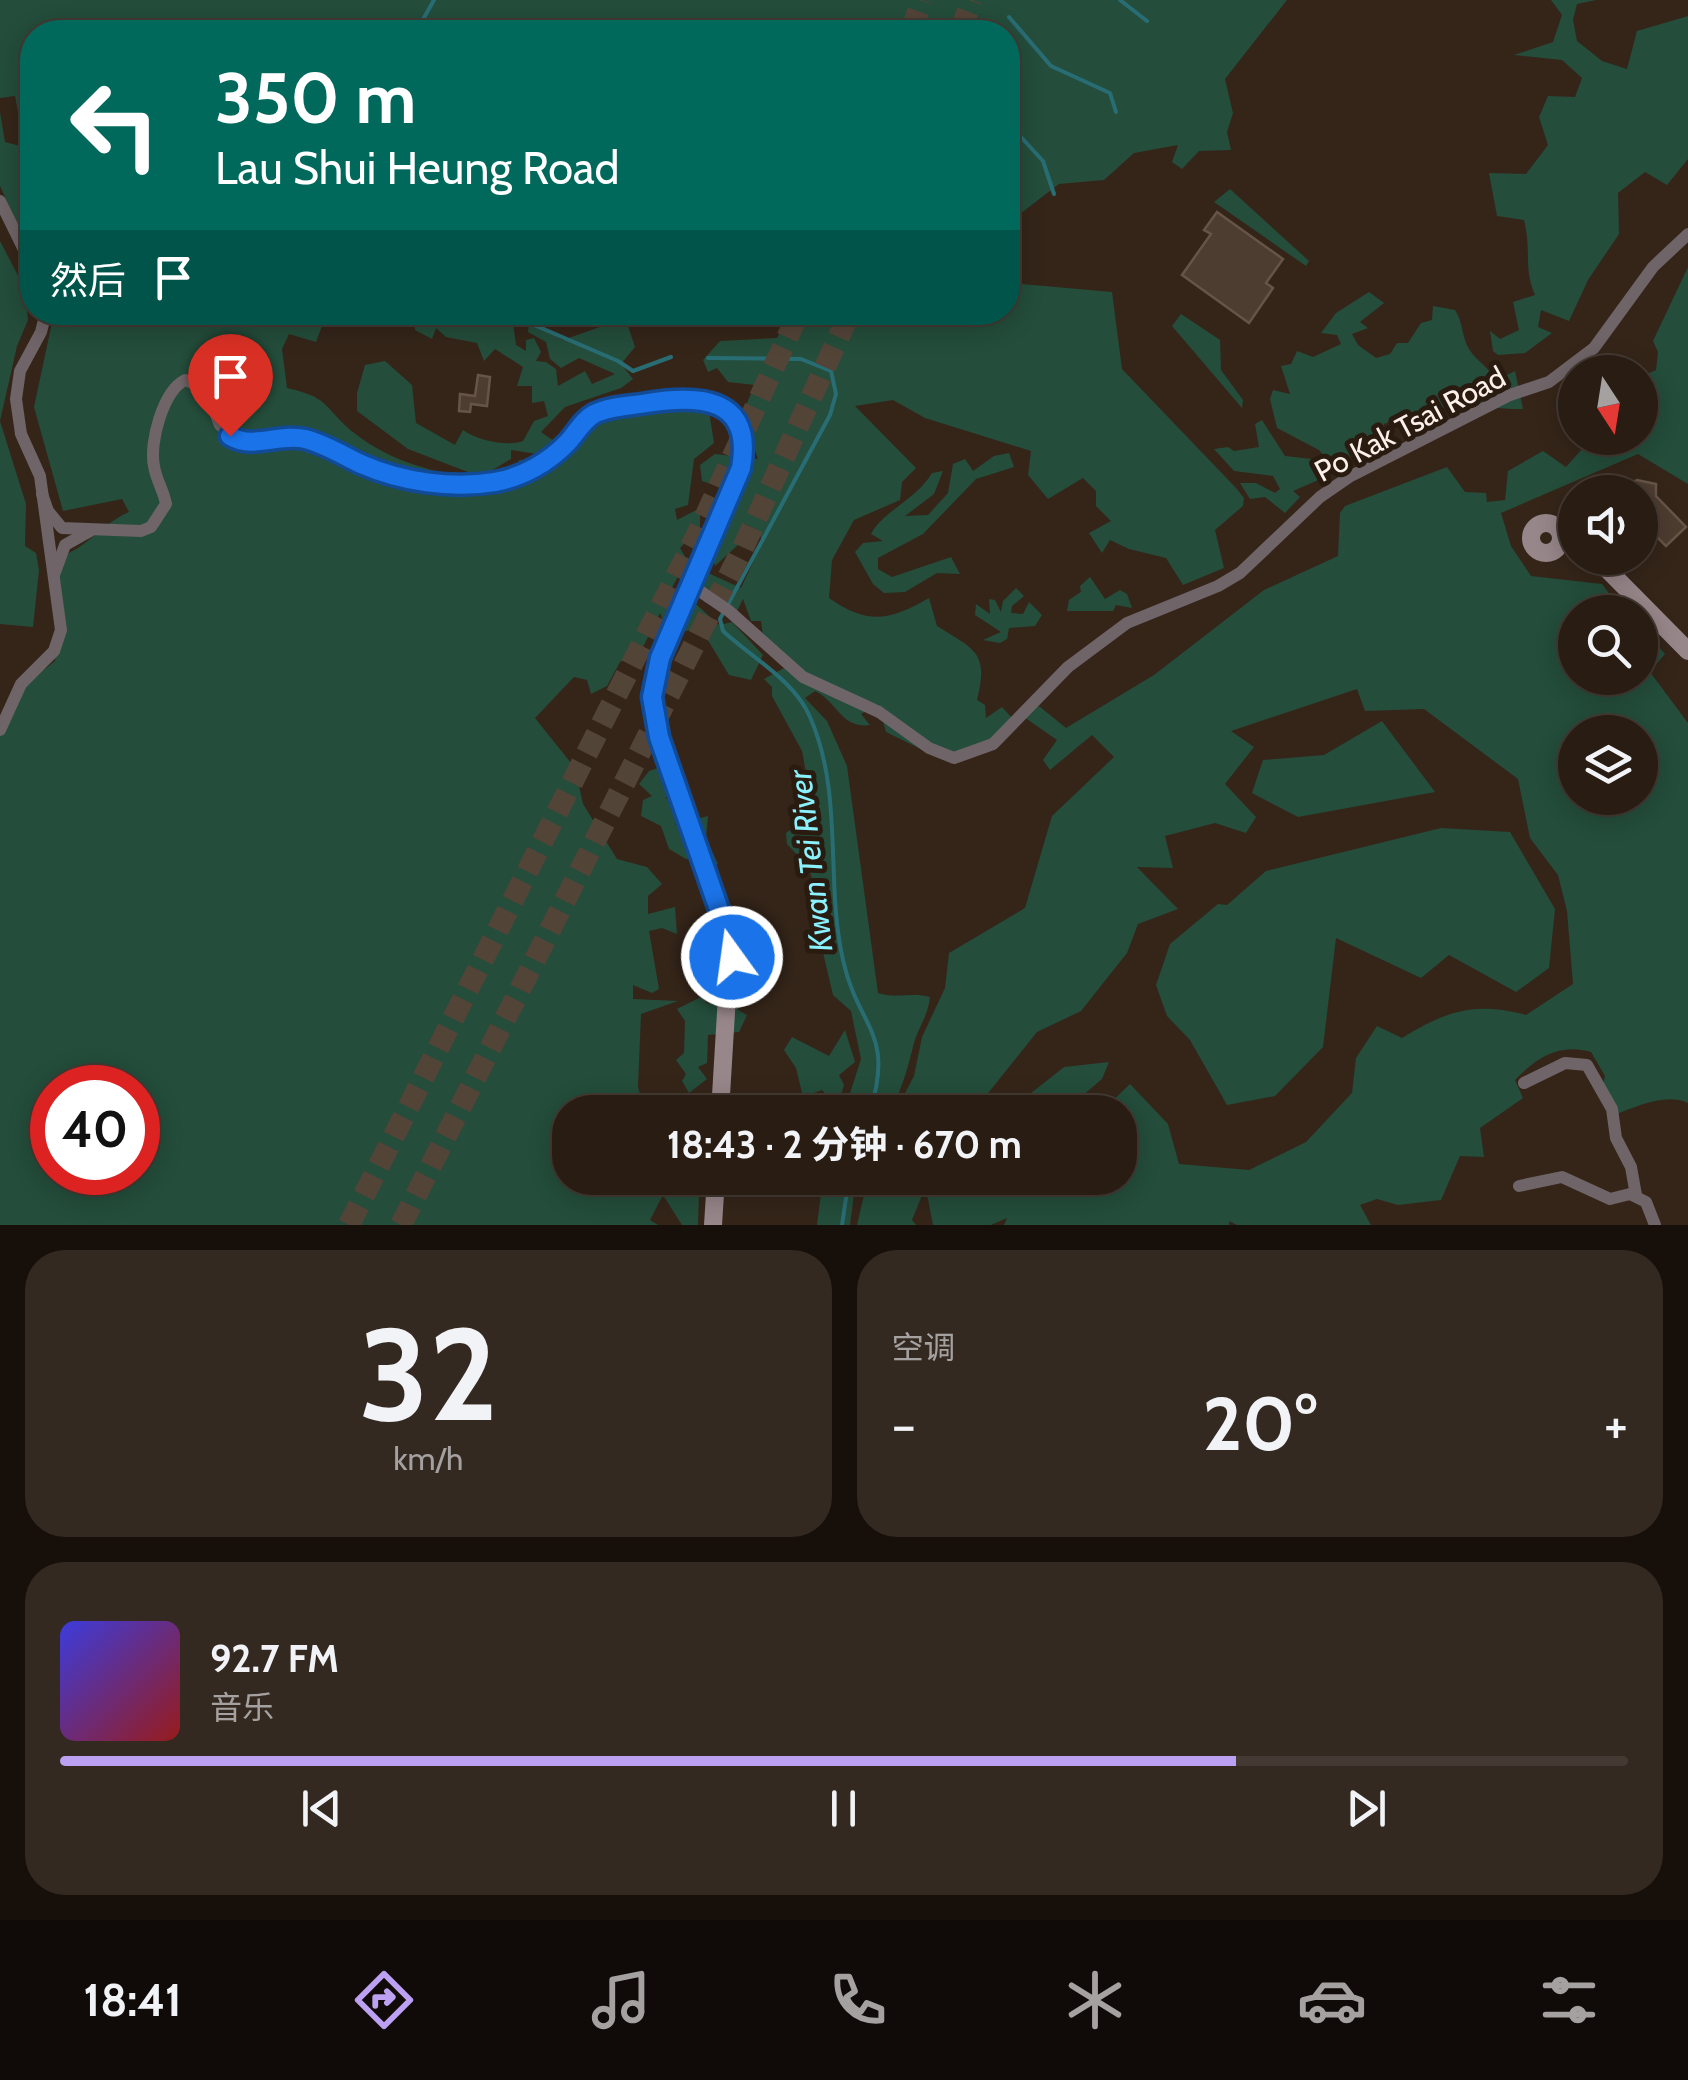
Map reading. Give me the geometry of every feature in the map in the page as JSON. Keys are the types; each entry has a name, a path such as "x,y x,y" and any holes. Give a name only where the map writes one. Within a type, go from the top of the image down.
{"street":[{"path":"0,201 20,242"},
{"name":"Po Kak Tsai Road","path":"691,585 726,609 803,678 879,712 930,748 954,758 983,749 1040,700 1068,667 1126,623 1218,586 1240,573 1320,497 1349,477 1510,396 1539,388 1584,357 1653,268 1688,234"},
{"path":"0,730 20,684 58,644 61,619 42,494 36,464 22,434 16,390 20,371 43,325"},
{"path":"46,538 50,530 62,528 144,531 161,515 166,500 154,468 154,445 170,396 185,380 205,388 220,424 238,441 305,439 392,476 454,484 499,481 528,471 560,450 598,413 694,397 715,403 730,415 740,432 743,455 737,481 658,664 652,704 659,737 730,946 721,1095"},
{"path":"42,494 48,511 68,535 56,567 54,590"},
{"path":"46,538 54,548 97,528"},
{"path":"1613,575 1688,650"},
{"path":"1524,1083 1565,1063 1587,1064 1612,1109 1616,1138 1632,1167 1636,1196 1651,1208 1654,1225"},
{"path":"1519,1186 1562,1177 1610,1200 1636,1196"},
{"path":"712,1225 715,1195"}],"green space":[{"path":"0,0 1287,0 1225,79 1233,113 1227,132 1231,150 1199,151 1182,169 1172,162 1178,145 1134,153 1104,180 1059,184 1020,214 1020,20 20,20 20,113 15,96 0,98"},
{"path":"1551,0 1596,0 1577,4 1573,20 1577,41 1602,61 1627,69 1637,31 1688,16 1688,159 1667,185 1645,172 1618,193 1619,234 1588,280 1569,321 1541,310 1538,327 1552,333 1525,353 1498,355 1493,351 1490,331 1500,339 1519,330 1513,302 1535,295 1529,276 1524,220 1497,216 1489,173 1526,174 1548,145 1539,117 1548,96 1575,97 1582,78 1562,60 1514,55 1553,42 1562,15"},
{"path":"0,112 5,142 20,146 20,230 0,186"},
{"path":"1230,189 1309,261 1306,266 1214,202"},
{"path":"0,241 20,279 20,325 26,325 17,346 0,421"},
{"path":"1688,267 1688,484 1640,455 1658,455 1658,352 1653,341"},
{"path":"1020,284 1112,292 1122,369 1244,498 1243,506 1215,530 1224,568 1183,585 1166,558 1110,540 1102,553 1089,533 1111,521 1096,506 1096,491 1083,478 1048,499 1028,475 1031,451 925,418 893,400 855,406 916,468 902,482 900,500 854,520 832,560 829,598 855,613 879,617 902,612 929,598 937,626 970,647 980,662 977,700 985,705 986,718 1002,707 1012,718 1000,744 937,757 886,732 878,704 861,714 870,725 860,725 846,719 815,691 805,698 827,721 847,766 878,993 930,997 897,1095 849,1095 861,1059 851,1011 833,995 821,944 824,923 810,872 813,857 802,860 787,844 786,833 802,821 816,826 802,751 772,696 772,687 764,679 784,668 764,643 761,621 751,621 743,599 735,615 699,585 706,572 741,588 762,543 759,531 745,524 752,547 739,544 715,566 711,553 727,530 712,518 726,489 702,481 700,465 715,454 758,459 742,414 755,385 728,382 717,368 708,372 703,360 720,341 777,338 783,325 1020,325"},
{"path":"1369,292 1384,303 1360,322 1368,328 1352,334 1358,345 1376,358 1390,354 1397,343 1408,343 1421,323 1432,320 1433,306 1455,310 1469,349 1495,381 1515,371 1523,409 1441,408 1445,417 1433,427 1411,412 1384,424 1381,447 1369,448 1369,459 1330,463 1319,450 1277,428 1270,399 1273,390 1290,394 1281,366 1291,364 1297,351 1313,357 1341,344 1337,335 1321,333 1336,313"},
{"path":"1181,314 1220,340 1221,370 1243,400 1242,408 1172,326"},
{"path":"51,325 322,326 316,342 289,334 282,349 287,388 325,404 353,432 383,452 432,470 484,480 502,467 515,473 519,460 542,460 602,411 686,400 708,405 714,443 694,459 688,505 675,509 677,520 700,508 700,527 680,548 687,560 663,604 678,604 687,596 719,625 732,622 763,655 751,680 729,675 697,622 695,629 668,635 650,694 646,693 657,646 666,630 660,613 640,653 620,662 607,686 591,694 587,680 574,677 535,718 575,768 583,804 617,859 647,867 662,884 648,896 648,914 675,907 677,934 662,928 649,931 659,989 652,993 633,985 633,999 678,1001 641,1014 640,1095 552,1095 552,1195 663,1195 650,1220 658,1225 0,1225 0,724 16,692 55,661 63,556 129,512 122,499 63,511 34,407"},
{"path":"415,325 513,325 516,345 526,351 526,340 534,338 541,352 536,361 556,369 558,386 585,371 592,384 615,374 579,358 561,368 550,359 546,342 528,332 529,325 563,340 606,325 624,325 635,347 621,364 633,379 621,388 565,407 541,432 554,441 537,454 511,450 511,459 481,477 408,449 357,411 357,393 365,365 385,361 412,385 416,423 455,445 463,430 492,442 523,441 534,421 548,416 544,401 532,403 532,386 517,386 523,367 495,349 484,361 477,343 446,337 436,328 432,339 415,330"},
{"path":"1262,420 1285,456 1312,459 1323,478 1293,491 1300,497 1285,513 1265,497 1250,499 1240,483 1256,483 1275,493 1280,489 1273,476 1234,471 1214,449 1259,447 1255,424"},
{"path":"0,421 26,504 25,546 36,553 39,570 33,627 0,624"},
{"path":"1543,451 1566,467 1577,455 1636,455 1589,475 1558,475 1558,488 1501,513 1511,546 1531,576 1602,584 1610,595 1558,595 1558,695 1658,695 1658,683 1688,723 1688,1103 1661,1100 1617,1114 1601,1092 1605,1076 1591,1052 1569,1049 1540,1059 1515,1080 1523,1098 1480,1128 1484,1157 1460,1156 1441,1200 1398,1205 1377,1199 1360,1205 1371,1225 1237,1225 1229,1221 1229,1225 1004,1225 1007,1218 991,1225 933,1225 927,1195 1137,1195 1137,1095 1119,1095 1130,1084 1168,1124 1179,1164 1249,1170 1306,1142 1352,1093 1356,1058 1377,1026 1402,1038 1461,1011 1491,1009 1526,1015 1573,984 1567,911 1558,875 1530,838 1518,779 1424,709 1365,711 1357,689 1231,731 1254,747 1225,784 1256,817 1246,833 1215,823 1165,836 1173,868 1137,867 1178,909 1138,924 1127,953 1081,1011 1037,1032 987,1095 904,1095 914,1076 922,1037 945,988 949,953 1025,908 1052,816 1114,757 1092,735 1050,770 1043,760 1057,740 1024,717 1039,706 1066,728 1154,675 1264,590 1338,556 1340,513 1345,506 1447,467 1465,492 1486,493 1487,502 1505,500 1508,471"},
{"path":"1009,453 1014,467 976,479 923,534 878,558 878,569 892,577 951,557 960,574 937,573 905,592 884,593 873,584 855,552 863,543 883,541 871,534 883,519 932,473 943,471 934,494 905,516 928,515 948,493 953,464 965,459 973,471 994,456"},
{"path":"1090,577 1105,599 1120,590 1127,594 1132,608 1116,605 1113,611 1067,611 1069,600 1081,592 1080,586"},
{"path":"1016,588 1024,596 1012,606 1011,613 1023,614 1029,602 1042,615 1035,626 1009,628 1007,639 1000,643 983,640 1001,632 975,615 976,604 990,614 989,599 995,600 1001,612 1003,601"},
{"path":"1382,721 1435,792 1298,817 1252,793 1263,760 1324,755"},
{"path":"664,766 674,792 665,798 675,801 680,815 675,825 708,816 706,838 718,864 702,867 698,860 686,859 669,849 661,826 641,816 643,800 652,796 639,784 649,771"},
{"path":"1441,828 1510,832 1555,909 1549,968 1516,992 1449,955 1421,978 1336,938 1323,1047 1275,1096 1227,1105 1190,1040 1167,1016 1156,985 1170,944 1218,904 1227,905 1266,871"},
{"path":"701,997 708,1004 723,997 739,1002 738,1010 747,1015 739,1032 708,1035 707,1063 698,1067 707,1079 689,1093 682,1081 686,1074 676,1060 684,1053 685,1021 677,1009"},
{"path":"845,1030 855,1062 839,1075 844,1085 841,1095 826,1095 822,1090 803,1095 796,1068 784,1050 792,1037 829,1056"},
{"path":"1109,1062 1102,1079 1083,1095 1029,1095 1064,1067"},
{"path":"663,1195 699,1195 698,1225 682,1225"},
{"path":"821,1195 854,1195 850,1225 817,1225"},
{"path":"864,1195 922,1195 912,1220 916,1225 857,1225"}],"building":[{"path":"1217,212 1283,259 1266,283 1273,288 1249,323 1182,275 1211,234 1204,230"},
{"path":"478,375 490,377 487,406 471,404 470,412 459,411 460,394 475,396"},
{"path":"1658,498 1686,527 1666,546 1658,538"}],"waterway":[{"name":"Kwan Tei River","path":"423,20 434,0"},
{"path":"1120,0 1147,21"},
{"path":"1020,30 1051,66 1110,93 1116,112"},
{"path":"1020,136 1043,161 1054,194"},
{"name":"Kwan Tei River","path":"534,325 633,371 671,357"},
{"name":"Kwan Tei River","path":"708,358 801,359 831,371 836,394 830,415 720,619 723,631 794,692 810,717 820,746 831,807 838,930 849,983 876,1046 874,1095"},
{"name":"Kwan Tei River","path":"842,1225 846,1195"}],"tunnel":[{"path":"915,20 922,0"},
{"path":"964,20 972,0"},
{"path":"349,1225 695,539 793,325"},
{"path":"401,1225 743,548 844,325"}],"route":[{"path":"230,436 246,442 305,439 392,476 468,484 528,471 560,450 590,417 604,411 689,397 710,401 726,411 741,437 741,468 660,658 652,697 659,737 732,957"}]}
